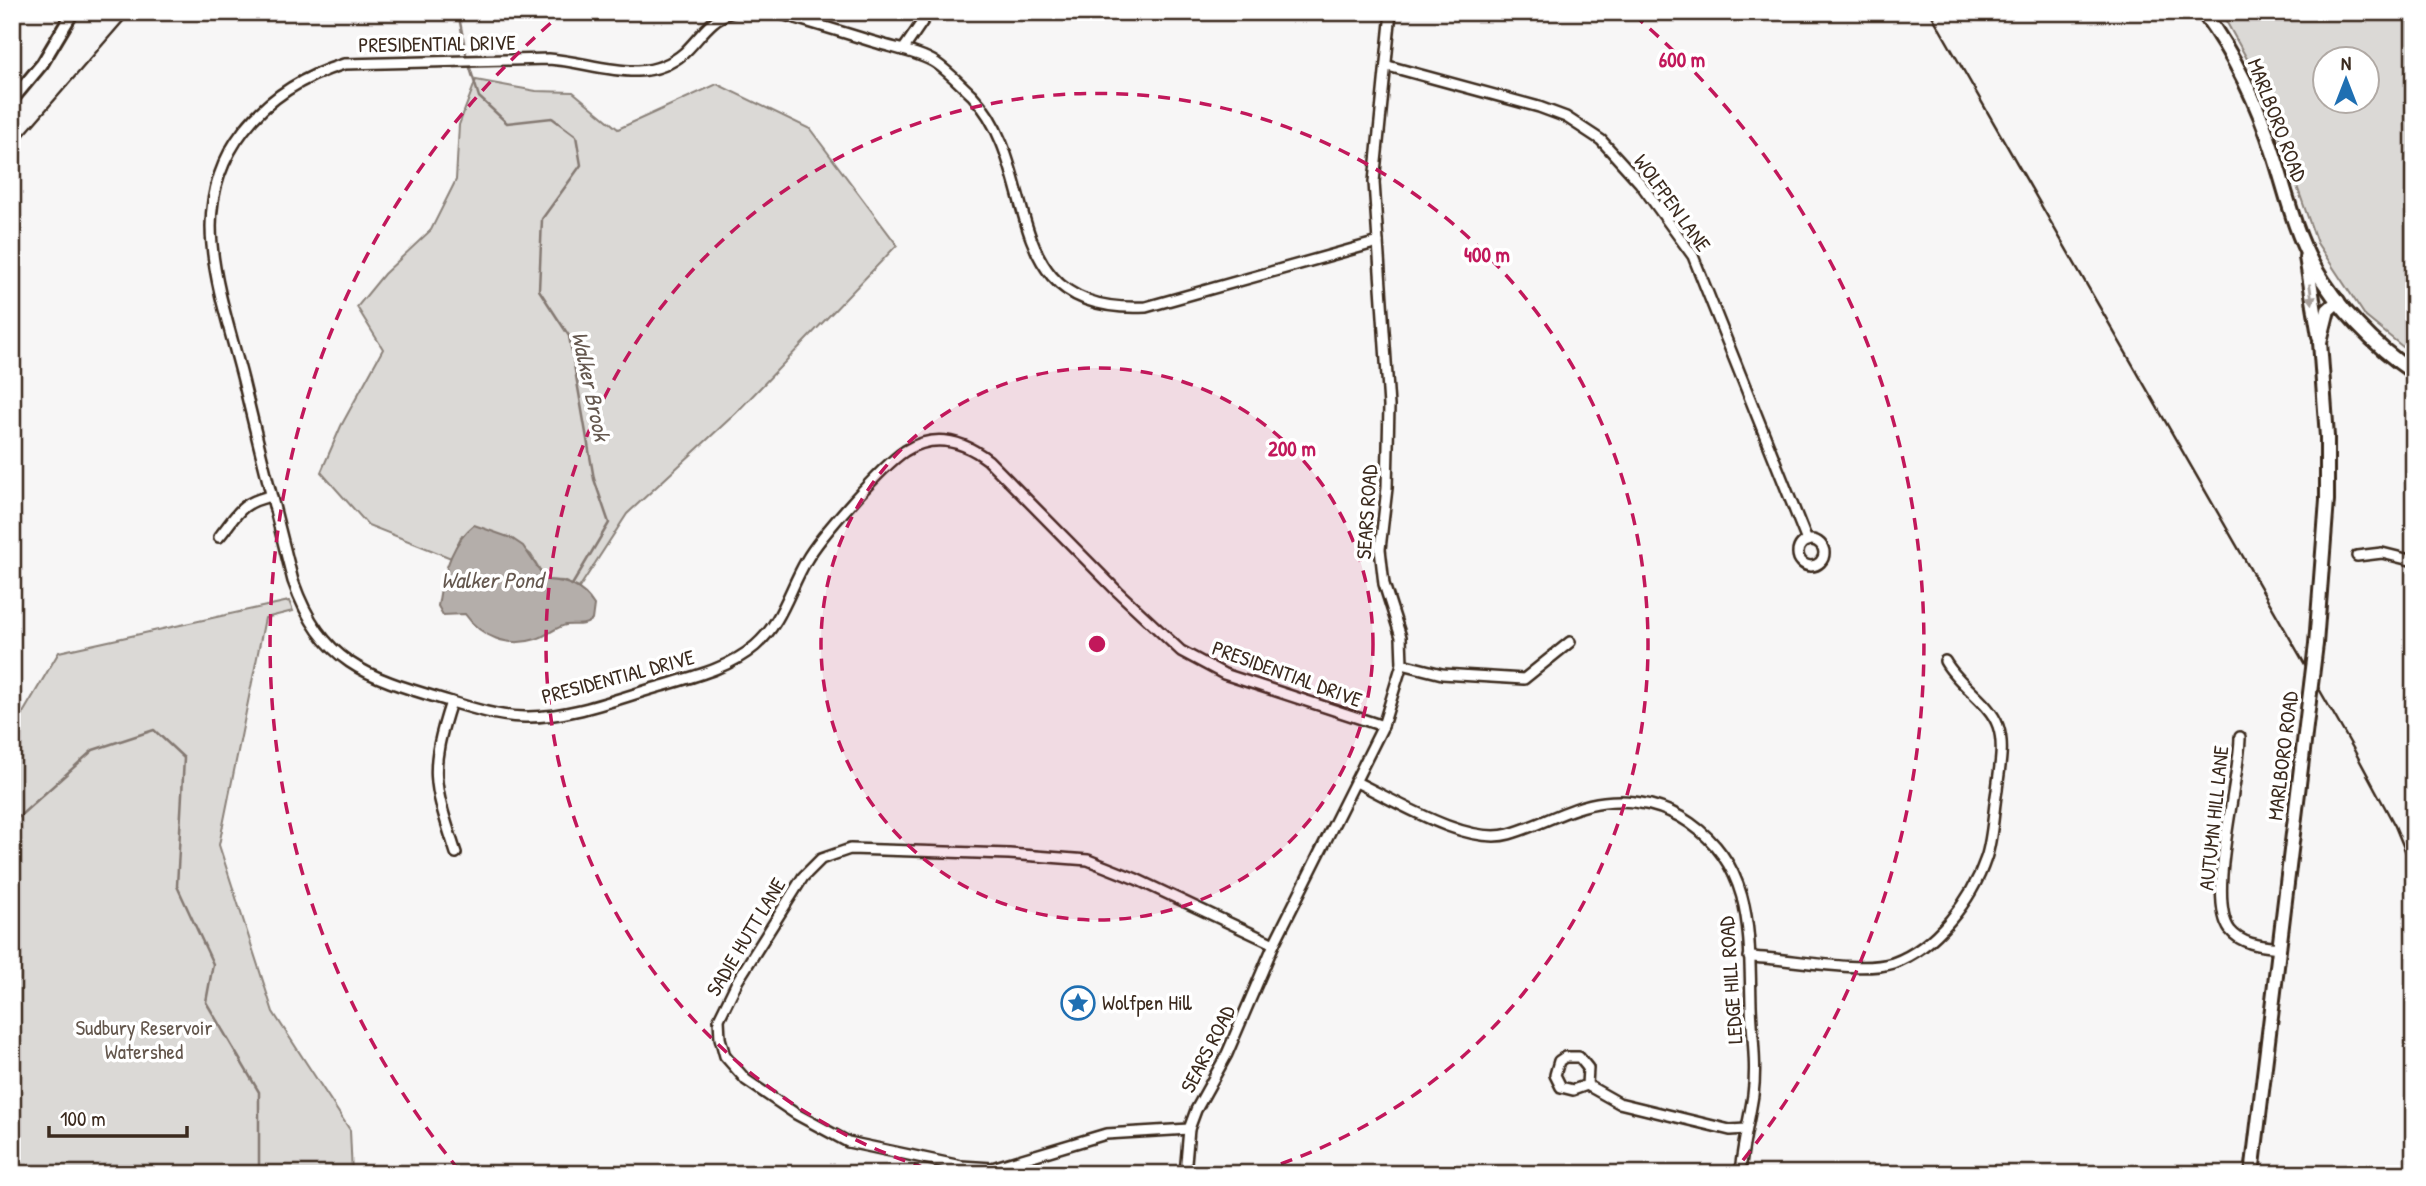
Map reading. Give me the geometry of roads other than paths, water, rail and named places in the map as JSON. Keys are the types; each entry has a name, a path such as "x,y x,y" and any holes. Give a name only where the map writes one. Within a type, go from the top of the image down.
{"main road":[{"name":"MARLBORO ROAD","path":"2203,12 2229,51 2256,107 2305,246 2320,342 2327,427 2327,500 2316,644 2252,1174"},
{"name":"MARLBORO ROAD","path":"2305,246 2338,301 2328,310 2320,342"},
{"path":"2338,301 2376,343 2414,373"}],"street":[{"path":"12,100 42,64 73,12"},
{"name":"PRESIDENTIAL DRIVE","path":"733,12 717,19 670,63 640,73 577,61 549,59 344,64 321,71 282,92 246,127 232,148 217,185 211,222 212,246 271,496 301,603 323,640 355,667 390,684 507,715 548,715 628,696 725,665 756,645 772,628 815,546 892,462 915,446 943,440 963,444 988,460 1141,615 1181,651 1224,674 1383,726"},
{"path":"774,12 935,62 972,96 998,136 1037,256 1058,284 1086,300 1111,307 1146,307 1378,242"},
{"path":"903,50 929,12"},
{"name":"SEARS ROAD","path":"1185,1174 1189,1129 1250,1006 1274,944 1383,726 1402,664 1401,638 1380,568 1389,432 1387,345 1374,168 1388,66 1391,12"},
{"name":"WOLFPEN LANE","path":"1388,66 1546,109 1590,131 1640,183 1687,245 1807,541"},
{"path":"219,537 246,503 271,496"},
{"path":"2357,556 2382,553 2414,561"},
{"path":"1402,664 1442,674 1524,679 1570,642"},
{"path":"1749,957 1855,966 1890,964 1917,952 1939,935 1965,897 1986,857 2001,741 1992,713 1961,685 1945,661"},
{"path":"452,702 436,752 434,770 456,853"},
{"name":"AUTUMN HILL LANE","path":"2240,737 2240,760 2225,841 2224,914 2229,929 2239,939 2280,948"},
{"name":"LEDGE HILL ROAD","path":"1356,782 1429,817 1486,835 1505,836 1538,826 1574,807 1605,801 1643,804 1676,813 1702,831 1725,856 1737,877 1749,935 1755,1061 1740,1174"},
{"name":"SADIE HUTT LANE","path":"1189,1129 1132,1130 1106,1134 992,1168 961,1166 848,1142 796,1114 746,1080 725,1056 719,1019 738,980 803,877 821,859 850,849 1009,854 1088,860 1126,874 1274,944"},
{"path":"1587,1085 1619,1103 1730,1130 1746,1129"}],"water":[{"name":"Walker Pond","path":"474,525 511,538 523,546 546,580 567,583 584,593 594,605 592,620 583,624 562,626 536,639 515,642 487,634 465,614 443,615 438,606 449,562 459,541"}],"waterway":[{"name":"Walker Brook","path":"458,12 466,53"},
{"name":"Walker Brook","path":"470,68 479,97 507,123 552,118 576,136 581,165 542,219 539,290 569,336 594,479 609,523 572,585"},
{"path":"12,823 93,750 154,730 184,758 177,886 213,964 206,1002 259,1092 259,1174"}],"railway":[{"path":"12,149 131,12"},
{"path":"1930,12 2353,748 2395,826 2414,872"}],"place":[{"name":"Wolfpen Hill","path":"1078,1003"}],"park label":[{"name":"Sudbury Reservoir Watershed","path":"144,1040"}]}
